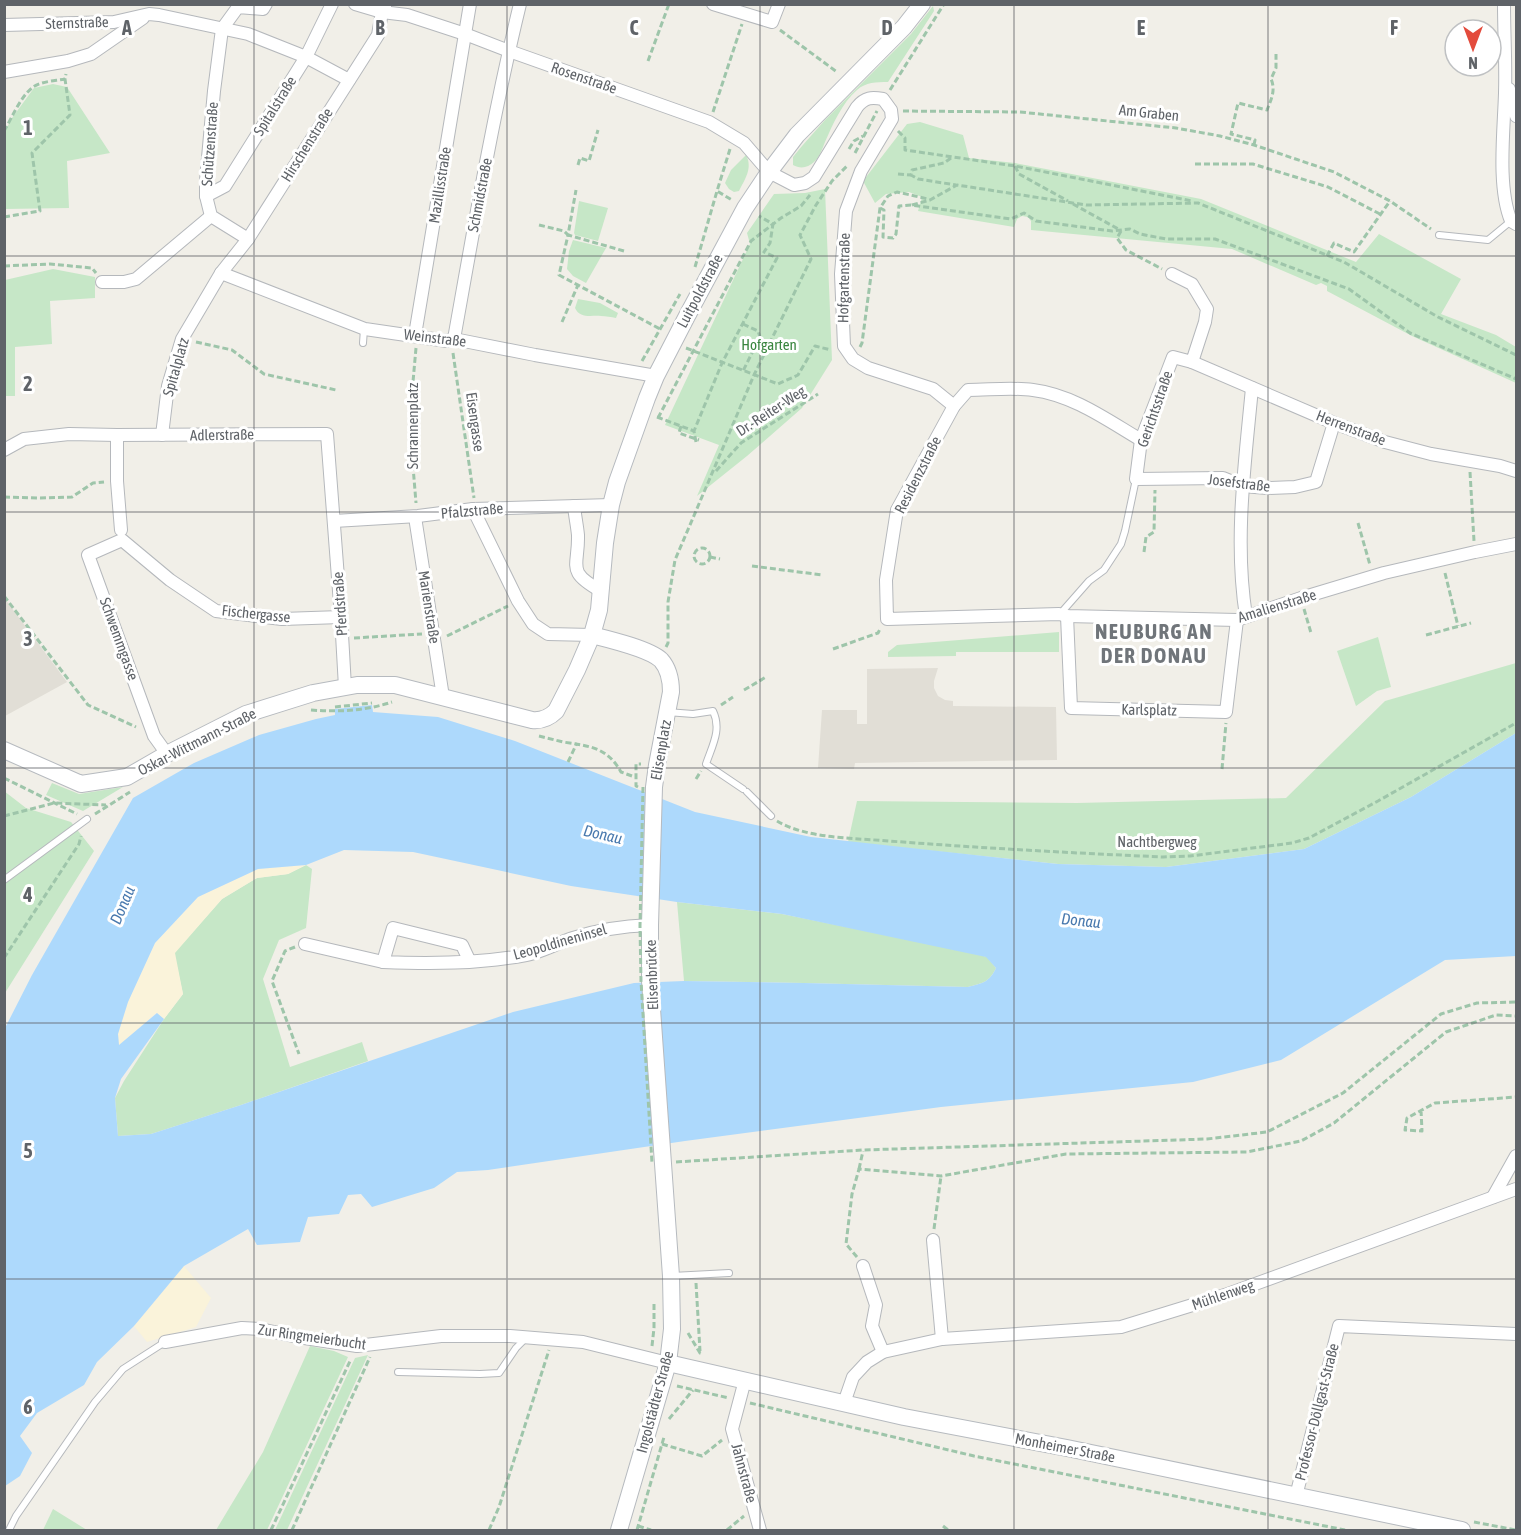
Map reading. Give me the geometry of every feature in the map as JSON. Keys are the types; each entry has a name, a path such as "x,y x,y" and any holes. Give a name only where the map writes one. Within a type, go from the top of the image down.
{"main road":[{"name":"Luitpoldstraße","path":"592,635 599,610 605,543 617,482 656,376 710,272 745,208 797,135 904,27 922,4"},
{"name":"Oskar-Wittmann-Straße","path":"4,750 81,784 127,777 246,714 313,693 357,685 395,685 532,720 545,719 556,711 592,635"},
{"name":"Elisenplatz","path":"592,635 641,650 660,659 668,671 671,692 657,765 649,787"},
{"name":"Elisenbrücke","path":"649,787 645,925 663,1163"},
{"name":"Ingolstädter Straße","path":"619,1530 668,1363 672,1329 671,1276 663,1163"},
{"name":"Monheimer Straße","path":"668,1363 904,1417 1462,1530"}],"street":[{"path":"222,29 238,6 263,9 266,4"},
{"name":"Spitalstraße","path":"206,196 225,186 306,57 332,4"},
{"name":"Rosenstraße","path":"355,4 384,8 465,34 709,122 744,142 769,172"},
{"name":"Mazillisstraße","path":"416,336 470,4"},
{"name":"Schmidstraße","path":"454,339 480,192 508,51 520,4"},
{"path":"713,4 772,22 779,4"},
{"path":"1504,4 1503,183 1508,214 1514,223"},
{"name":"Hirschenstraße","path":"221,273 248,239 378,35 384,8"},
{"path":"4,72 91,54 146,9 248,34 306,57 349,80"},
{"name":"Sternstraße","path":"4,25 114,22 146,9"},
{"name":"Schützenstraße","path":"211,216 206,196 206,180 222,29"},
{"path":"1505,76 1516,116"},
{"path":"769,172 794,185 805,183 814,177 857,106 863,100 884,99 889,105 891,119"},
{"name":"Hofgartenstraße","path":"853,359 844,346 841,274 846,211 861,171 891,119"},
{"path":"102,282 124,282 136,279 211,216 248,239"},
{"name":"Weinstraße","path":"221,273 364,329 447,341 454,339 656,376"},
{"name":"Spitalplatz","path":"162,435 168,386 182,339 221,273"},
{"name":"Gerichtsstraße","path":"1136,479 1141,440 1173,357 1192,362 1206,322 1207,309 1192,284 1172,274"},
{"path":"853,359 868,368 933,389 954,406"},
{"name":"Herrenstraße","path":"1192,362 1334,423 1388,443 1516,471"},
{"path":"1226,712 1242,618 1243,486 1252,388"},
{"name":"Residenzstraße","path":"887,619 886,580 897,510 954,406 968,390 1032,390 1062,396 1082,405 1141,440"},
{"name":"Josefstraße","path":"1136,479 1223,478 1243,486 1267,488 1295,487 1316,482 1334,423"},
{"name":"Adlerstraße","path":"4,450 24,439 69,434 327,434 334,522"},
{"path":"117,435 117,481 121,535"},
{"name":"Pfalzstraße","path":"334,522 473,509 611,505"},
{"path":"574,506 578,536 575,568 589,584 601,591"},
{"path":"473,509 518,601 533,624 548,634 592,635"},
{"name":"Marienstraße","path":"416,516 443,697"},
{"name":"Pferdstraße","path":"334,522 345,687"},
{"name":"Fischergasse","path":"121,535 170,580 216,611 282,619 341,616"},
{"name":"Schwemmgasse","path":"121,535 88,555 154,736 167,754"},
{"name":"Amalienstraße","path":"887,619 1063,615 1242,618 1373,576 1516,544"},
{"name":"Karlsplatz","path":"1063,615 1071,708 1226,712"},
{"name":"Leopoldineninsel","path":"305,944 383,962 430,964 470,962 527,955 573,938 616,927 645,925"},
{"path":"383,962 393,928 462,945 470,962"},
{"path":"1493,1197 1516,1156"},
{"name":"Mühlenweg","path":"844,1403 853,1377 867,1362 884,1352 942,1339 1121,1327 1225,1295 1516,1189"},
{"path":"933,1240 942,1339"},
{"path":"863,1266 876,1305 872,1326 884,1352"},
{"name":"Professor-Döllgast-Straße","path":"1296,1496 1339,1326 1516,1334"},
{"name":"Zur Ringmeierbucht","path":"165,1342 242,1328 261,1329 357,1346 449,1335 526,1337 583,1342 668,1363"},
{"name":"Jahnstraße","path":"745,1380 732,1429 760,1530"}],"lane":[{"path":"1439,235 1488,240 1514,223"},
{"path":"363,343 364,329"},
{"path":"1063,615 1089,581 1104,570 1121,544 1136,479"},
{"path":"713,711 717,719 717,726 706,764 745,791 771,816"},
{"name":"Elisenplatz","path":"667,712 693,714 713,711"},
{"path":"4,880 87,819"},
{"path":"671,1276 729,1273"},
{"path":"398,1372 480,1374 499,1372 526,1337"},
{"name":"Zur Ringmeierbucht","path":"9,1530 16,1516 94,1402 123,1369 165,1342"}],"path":[{"path":"648,60 669,4"},
{"path":"884,99 944,4"},
{"path":"709,122 744,14"},
{"path":"772,22 850,82"},
{"path":"1254,146 1255,140 1231,134 1238,103 1267,110 1273,92 1271,80 1276,68 1276,54"},
{"path":"4,131 22,100 32,88 46,82 65,79 70,116 32,153 40,212 4,217"},
{"name":"Am Graben","path":"891,119 903,111 1020,112 1176,128 1220,136 1335,172 1390,201 1439,235"},
{"path":"891,119 905,138 905,150 1015,166 1198,203 1344,262 1438,317 1516,355"},
{"path":"578,165 580,158 589,161 598,130"},
{"path":"855,141 863,136"},
{"path":"695,267 734,137"},
{"path":"911,175 912,170 944,164 952,158"},
{"path":"668,643 668,602 675,560 754,375 811,260 800,235 832,181 850,164"},
{"path":"1195,164 1253,164 1328,187 1380,214"},
{"path":"1015,166 1020,174 1121,231"},
{"path":"898,174 1086,205 1198,203"},
{"path":"880,208 884,210 883,237 893,238 896,234 899,206 930,200 957,185"},
{"path":"576,190 559,276 660,328 674,342 778,384 798,375 815,346 831,350"},
{"path":"717,191 773,224"},
{"path":"853,359 862,343 880,208 888,196 897,192 930,200"},
{"path":"658,418 751,241 801,206 813,193"},
{"path":"1327,256 1334,243 1354,252 1390,201"},
{"path":"910,205 1011,219 1024,213 1036,221 1112,231 1130,229 1140,234 1166,238 1215,238 1349,289 1410,333 1516,379"},
{"path":"681,426 679,433 697,441 694,431 722,363 777,258 764,252 770,243 773,224"},
{"path":"539,225 624,251"},
{"path":"1121,231 1117,238 1126,250 1172,274"},
{"path":"4,266 50,264 92,268 102,282"},
{"path":"562,322 578,285"},
{"path":"636,372 683,288"},
{"path":"743,324 758,331 760,337 743,371"},
{"name":"Schrannenplatz","path":"416,336 412,393 412,454 416,516"},
{"path":"182,339 232,350 264,375 336,390"},
{"name":"Eisengasse","path":"454,339 453,352 474,501 473,509"},
{"name":"Dr.-Reiter-Weg","path":"712,475 741,443 818,394"},
{"path":"641,412 694,431"},
{"path":"1469,461 1474,552"},
{"path":"1144,552 1146,537 1154,532 1155,479"},
{"path":"4,497 72,497 93,483 117,481"},
{"path":"1358,523 1373,576"},
{"path":"699,548 706,549 710,552 710,557 707,564 700,565 695,561 694,554 699,548"},
{"path":"710,557 720,559"},
{"path":"1441,559 1458,626"},
{"path":"752,566 823,575"},
{"path":"4,596 88,705 134,726"},
{"path":"1301,598 1311,633"},
{"path":"342,638 434,638 518,601"},
{"path":"833,649 878,633 887,619"},
{"path":"1426,634 1471,623"},
{"path":"744,690 766,677"},
{"path":"713,711 733,697"},
{"path":"335,705 371,701"},
{"path":"327,705 311,710 335,712 373,708 392,702 381,701"},
{"path":"1222,769 1226,712"},
{"name":"Nachtbergweg","path":"771,816 789,827 818,834 991,849 1163,857 1252,849 1309,838 1516,723"},
{"path":"551,738 599,750 615,761 621,772 632,776"},
{"path":"568,762 577,743"},
{"path":"636,764 636,786"},
{"path":"627,774 636,773"},
{"path":"4,778 87,819"},
{"path":"4,958 79,844 87,819 139,787"},
{"path":"649,787 641,981 663,1163 863,1150 1207,1139 1267,1132 1343,1093 1441,1014 1477,1003 1516,1002"},
{"path":"4,816 54,803 108,805"},
{"path":"299,1054 272,981 285,951 305,944"},
{"path":"859,1169 941,1176 1066,1154 1247,1152 1301,1141 1334,1123 1446,1032 1496,1015 1516,1016"},
{"path":"1421,1110 1422,1131 1405,1130 1407,1118 1421,1110 1434,1103 1516,1098"},
{"path":"863,1150 852,1194 846,1244 863,1266"},
{"path":"933,1240 941,1176"},
{"path":"696,1275 700,1353"},
{"path":"650,1358 654,1328"},
{"path":"489,1530 499,1508 552,1339"},
{"path":"292,1530 375,1345"},
{"path":"272,1530 357,1346"},
{"path":"663,1382 974,1456 1344,1530"},
{"path":"667,1426 669,1417 694,1389"},
{"path":"662,1444 702,1456 733,1432"},
{"path":"637,1530 664,1435"},
{"path":"727,1530 753,1507"},
{"path":"943,1526 948,1530"}],"shaded area":[{"path":"5,599 67,682 5,716 4,715"},
{"path":"938,668 934,688 938,696 953,701 953,706 1056,707 1057,760 855,763 854,769 818,768 822,710 857,710 857,724 867,724 867,669"}],"green space":[{"path":"933,6 934,11 888,82 875,82 860,87 838,114 816,160 809,166 793,165 793,157 802,146 911,34"},
{"path":"53,84 67,87 110,153 67,161 69,208 5,209 5,131 34,88"},
{"path":"920,122 963,135 969,158 1015,163 1201,199 1356,262 1379,234 1461,279 1441,314 1496,335 1516,347 1516,383 1412,336 1327,291 1327,286 1321,283 1316,285 1232,249 1031,230 1031,221 1028,217 1022,216 1017,219 1014,227 918,211 922,197 909,192 886,194 875,203 863,181 907,124"},
{"path":"746,155 749,164 747,173 739,191 734,192 725,183 731,170"},
{"name":"Hofgarten","path":"825,189 832,360 802,408 697,496 719,445 665,425 750,244 747,233 774,194 805,193"},
{"path":"579,201 608,208 598,241 574,233"},
{"path":"573,240 606,248 586,283 573,276 567,269"},
{"path":"53,269 95,277 95,298 50,301 52,344 15,347 15,396 5,396 5,280"},
{"path":"578,299 600,303 618,313 616,318 580,314 575,308"},
{"path":"1059,632 1059,652 956,652 956,656 888,657 888,652 897,645"},
{"path":"1378,637 1391,687 1377,691 1356,706 1337,651"},
{"path":"1516,663 1516,733 1411,797 1304,849 1166,867 1058,864 848,842 857,801 1077,803 1286,798 1385,701"},
{"path":"52,783 79,794 123,787 83,811 46,795"},
{"path":"4,791 26,808 71,822 94,851 5,993"},
{"path":"306,865 312,869 306,928 279,940 263,979 290,1067 362,1042 368,1061 151,1134 118,1136 115,1098 164,1019 183,994 174,953 222,899 257,878 288,874"},
{"path":"677,902 782,914 970,952 987,957 996,968 988,980 968,987 684,981"},
{"path":"310,1346 334,1351 348,1357 267,1530 216,1530 263,1452"},
{"path":"368,1355 287,1530 275,1530 355,1358"},
{"path":"53,1509 87,1530 43,1530"}],"sand":[{"path":"306,865 288,874 257,878 222,899 175,953 183,994 164,1019 156,1013 119,1046 118,1034 128,1002 155,943 198,897 258,869"},
{"path":"184,1266 211,1298 196,1327 147,1342 134,1326"}],"water":[{"name":"Donau","path":"372,705 373,712 438,717 515,741 695,812 811,837 1058,864 1166,867 1304,849 1411,797 1516,733 1516,956 1445,960 1281,1060 1193,1082 941,1107 488,1170 457,1172 434,1188 372,1207 361,1194 348,1195 339,1214 308,1217 300,1242 257,1245 248,1229 184,1266 134,1326 97,1362 84,1385 37,1413 20,1436 32,1453 20,1476 5,1486 5,1028 32,975 133,798 194,763 259,735 335,715 335,709","holes":["344,850 413,852 571,886 677,902 782,914 986,957 996,968 988,980 968,987 684,981 634,983 513,1012 151,1134 118,1136 115,1098 121,1079 164,1019 157,1013 119,1045 118,1034 128,1002 155,943 198,897 258,869 306,865"]}],"district":[{"name":"NEUBURG AN DER DONAU","path":"1154,644"}]}
